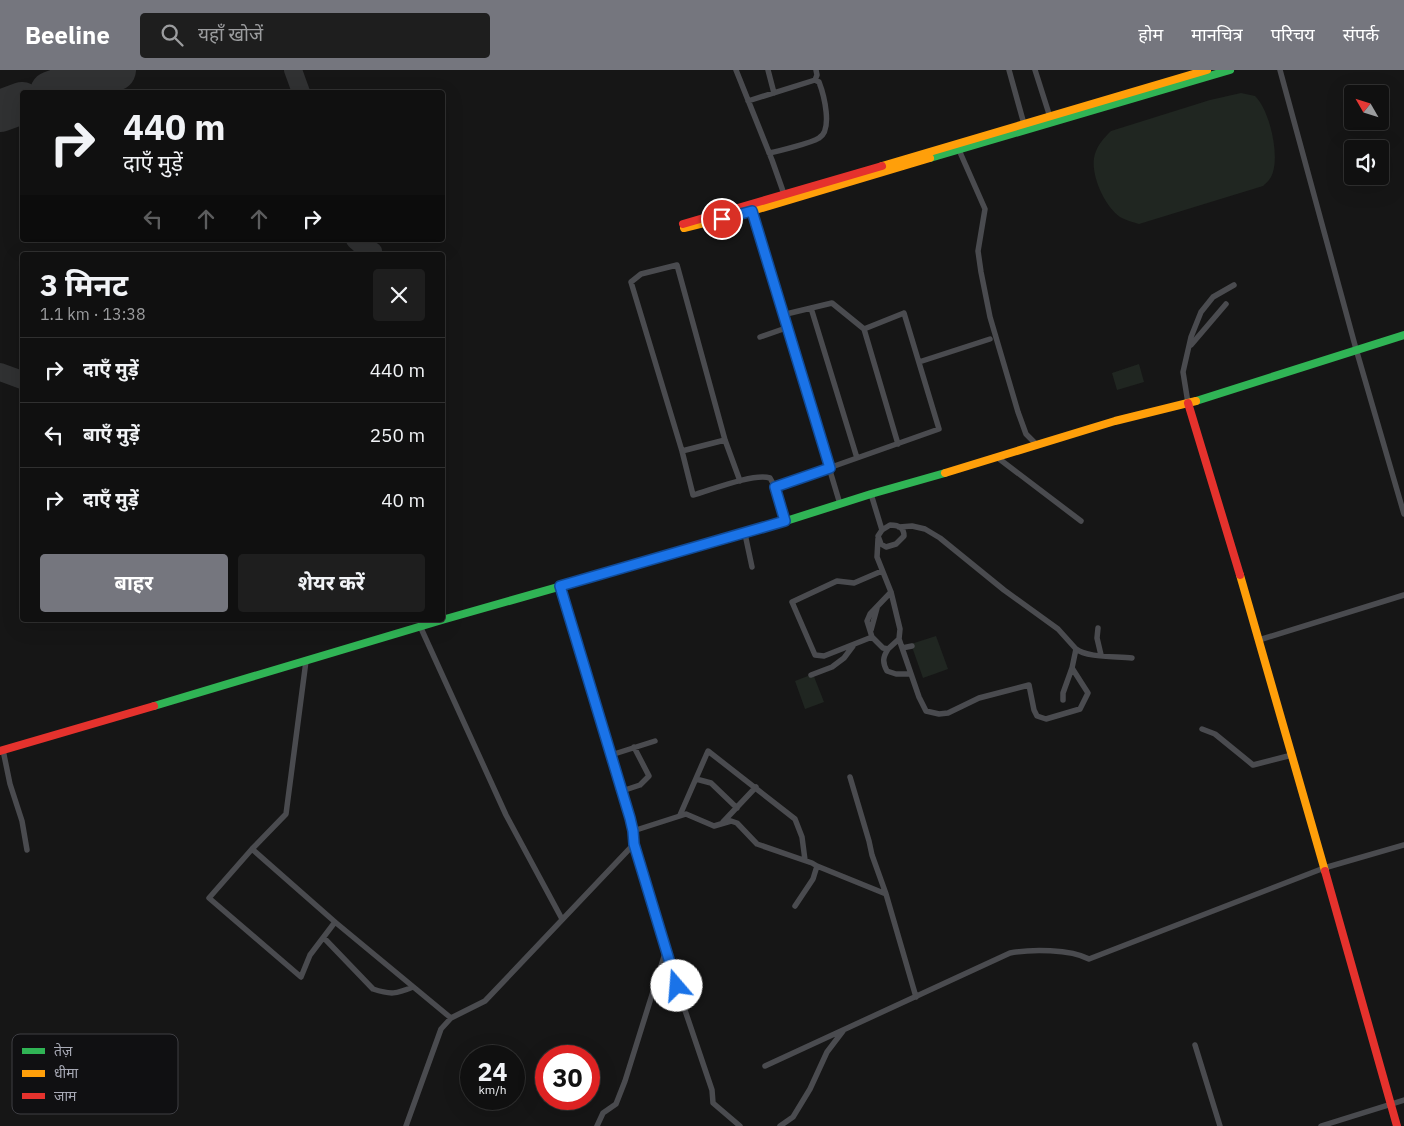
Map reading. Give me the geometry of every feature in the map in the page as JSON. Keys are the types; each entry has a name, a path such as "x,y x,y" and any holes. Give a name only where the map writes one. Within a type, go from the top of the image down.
{"street":[{"path":"736,70 784,194"},
{"path":"768,70 774,93"},
{"path":"815,80 816,70"},
{"path":"1009,70 1024,124"},
{"path":"1035,70 1050,117"},
{"path":"1207,70 784,194 683,226 692,228 752,211 1230,70"},
{"path":"1280,70 1356,349 1404,514"},
{"path":"748,100 815,80 820,82 824,98 825,131 819,138 769,153"},
{"path":"959,150 985,209 978,251 990,317 1018,412 1026,434 1036,444"},
{"path":"752,211 840,504"},
{"path":"740,481 725,440 677,265 641,274 632,282 682,451 693,495 740,481 765,476 770,478 775,487 785,521"},
{"path":"1234,284 1213,297 1201,312 1191,337 1184,372 1188,403 1259,640 1397,1126"},
{"path":"782,315 832,303 864,329 898,444"},
{"path":"1188,348 1226,304"},
{"path":"811,308 857,458"},
{"path":"775,487 940,429 904,313 864,329"},
{"path":"760,337 786,328"},
{"path":"445,619 745,534 1115,421 1188,403 1404,335"},
{"path":"919,362 990,339"},
{"path":"682,451 725,440"},
{"path":"998,458 1082,521"},
{"path":"871,494 882,530"},
{"path":"1072,668 1088,693 1080,709 1046,719 1037,716 1029,685 980,698 948,713 932,714 926,711 919,697 899,639 900,629 891,592 877,558 878,539 882,530 890,525 912,526 925,529 940,538 1004,590 1058,630 1080,651 1090,654 1132,658"},
{"path":"878,539 883,546 889,547 896,544 904,536 903,530 899,526"},
{"path":"745,534 752,567"},
{"path":"871,634 858,642 824,656 815,655 792,602 837,582 854,583 882,571"},
{"path":"560,586 622,791 633,831 634,844 666,950 712,1090 712,1103 740,1126"},
{"path":"888,649 882,648 871,634 867,621 870,614 891,592"},
{"path":"1259,640 1404,595"},
{"path":"27,850 22,821 2,751 435,622"},
{"path":"420,626 506,815 562,920"},
{"path":"1098,628 1096,638 1101,655"},
{"path":"899,639 888,649 883,663 887,671 896,674 911,674"},
{"path":"811,675 837,664 858,642"},
{"path":"902,648 912,646"},
{"path":"1063,700 1076,648"},
{"path":"828,654 831,656 830,662 837,664"},
{"path":"306,661 286,814 209,898 301,977 310,954 324,938 334,922"},
{"path":"1202,729 1215,734 1253,765 1292,755"},
{"path":"611,755 655,741"},
{"path":"622,791 640,785 649,776 634,748"},
{"path":"680,816 708,751 795,819 802,837 805,860"},
{"path":"850,777 872,856 886,894 916,997"},
{"path":"696,779 711,783 737,808"},
{"path":"722,824 756,787"},
{"path":"633,831 686,814 714,826 731,821 738,823 757,844 805,860 886,894"},
{"path":"406,1126 441,1029 451,1018 485,1001 634,844"},
{"path":"765,1066 1010,953 1023,950 1061,952 1080,954 1089,959 1324,868 1404,845"},
{"path":"252,849 334,922 451,1018"},
{"path":"796,906 813,879 817,866"},
{"path":"324,938 374,989 382,992 398,993 413,987"},
{"path":"597,1126 603,1113 616,1104 666,950"},
{"path":"780,1126 793,1117 810,1089 827,1052 843,1030"},
{"path":"1195,1045 1220,1126"},
{"path":"1321,1126 1404,1100"}],"shaded area":[{"path":"1241,93 1255,96 1265,112 1272,135 1275,159 1274,169 1271,177 1263,186 1139,224 1122,218 1114,212 1103,197 1094,170 1095,154 1098,147 1111,131 1210,100"},
{"path":"1139,364 1144,382 1117,390 1112,373"},
{"path":"936,636 948,669 923,678 911,644"},
{"path":"813,674 824,702 805,709 795,681"}],"taxiway":[{"path":"293,70 300,90"},
{"path":"357,242 373,251"},
{"path":"0,372 20,379"}],"runway":[{"path":"57,90 115,70"},
{"path":"0,111 20,104"}],"traffic: fast":[{"path":"930,158 1230,70"},
{"path":"1196,401 1404,335"},
{"path":"445,619 745,534 871,494 945,473"},
{"path":"154,706 435,622"}],"traffic: slow":[{"path":"882,166 1207,70"},
{"path":"684,228 752,211 930,158"},
{"path":"945,473 1115,421 1196,401"},
{"path":"1240,575 1325,871"}],"traffic: jam":[{"path":"683,224 882,166"},
{"path":"1188,403 1240,575"},
{"path":"0,751 154,706"},
{"path":"1325,871 1397,1126"}],"route":[{"path":"677,986 634,844 630,818 560,586 785,521 775,487 830,468 752,211 722,219"}]}
